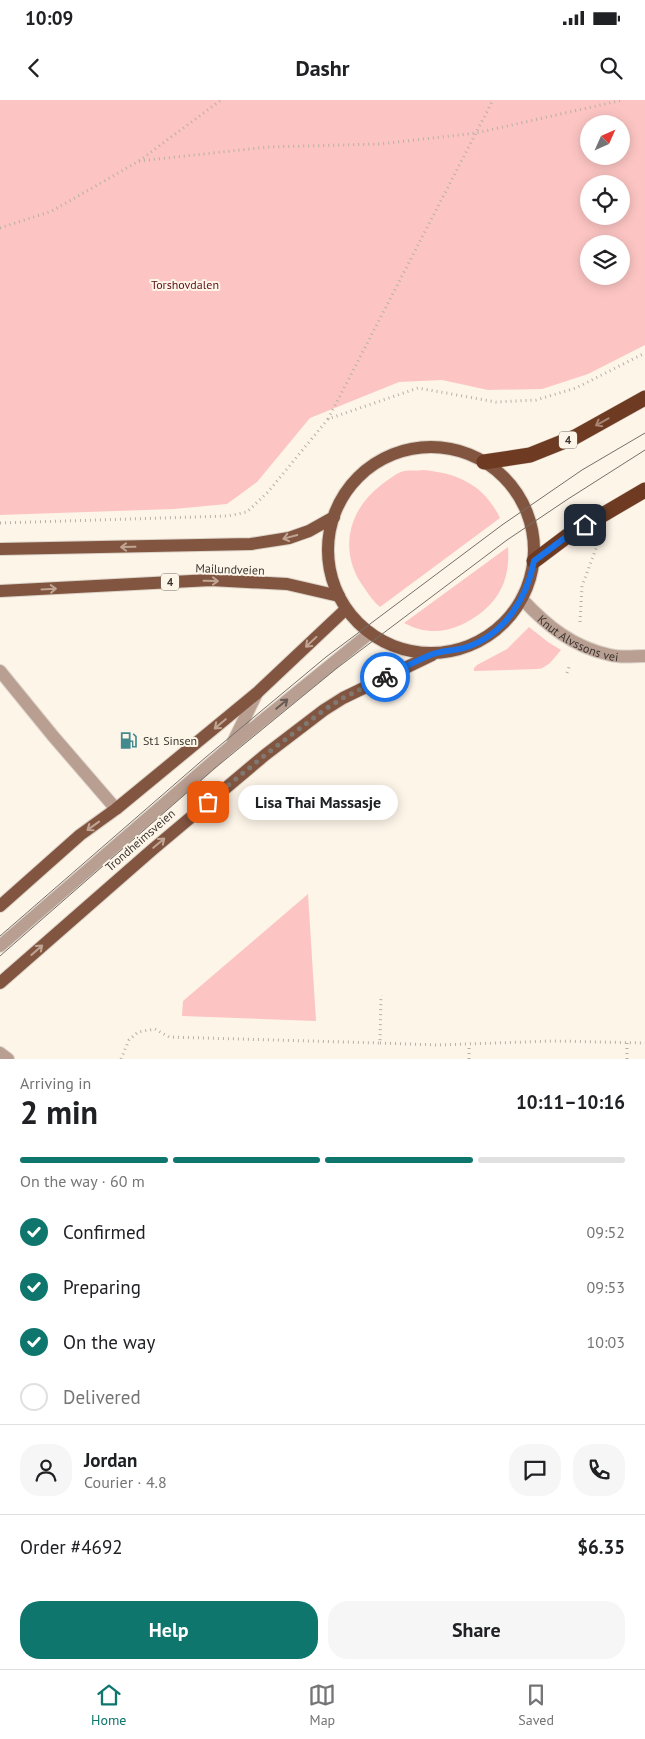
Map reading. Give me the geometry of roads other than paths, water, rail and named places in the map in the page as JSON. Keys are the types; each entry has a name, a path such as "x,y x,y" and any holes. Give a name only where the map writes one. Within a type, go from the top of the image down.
{"highway":[{"name":"4","path":"484,462 530,455 548,448 575,437 645,398"},
{"path":"534,561 570,534 645,490"}],"main road":[{"path":"432,447 468,454 484,462 502,475 521,500 523,511 531,524 534,561 522,599 500,628 486,638 469,646 434,654 416,653 389,645 370,633 346,608 332,577 328,557 329,537 341,500 351,485 364,472 379,461 396,453 432,447"},
{"name":"Mailundveien","path":"0,549 251,544 295,536 309,531 334,517"},
{"name":"Mailundveien","path":"0,591 211,580 287,584 339,596"},
{"path":"0,906 80,836 116,809 257,693 346,608"},
{"name":"Trondheimsveien","path":"0,982 265,755 324,710 364,687 434,654"}],"street":[{"name":"Knut Alvssons vei","path":"522,599 554,631 577,644 610,655 645,656"},
{"path":"0,946 231,746 370,633"},
{"path":"0,671 116,809"},
{"path":"231,746 257,693"},
{"path":"0,1053 8,1059"}],"tram line":[{"path":"0,936 206,757 326,657 502,525 582,470 645,433"},
{"path":"0,956 215,768 337,668 507,540 645,450"}],"place":[{"name":"St1 Sinsen","path":"129,740"},
{"name":"Lisa Thai Massasje","path":"208,802"}],"park label":[{"name":"Torshovdalen","path":"185,284"}]}
